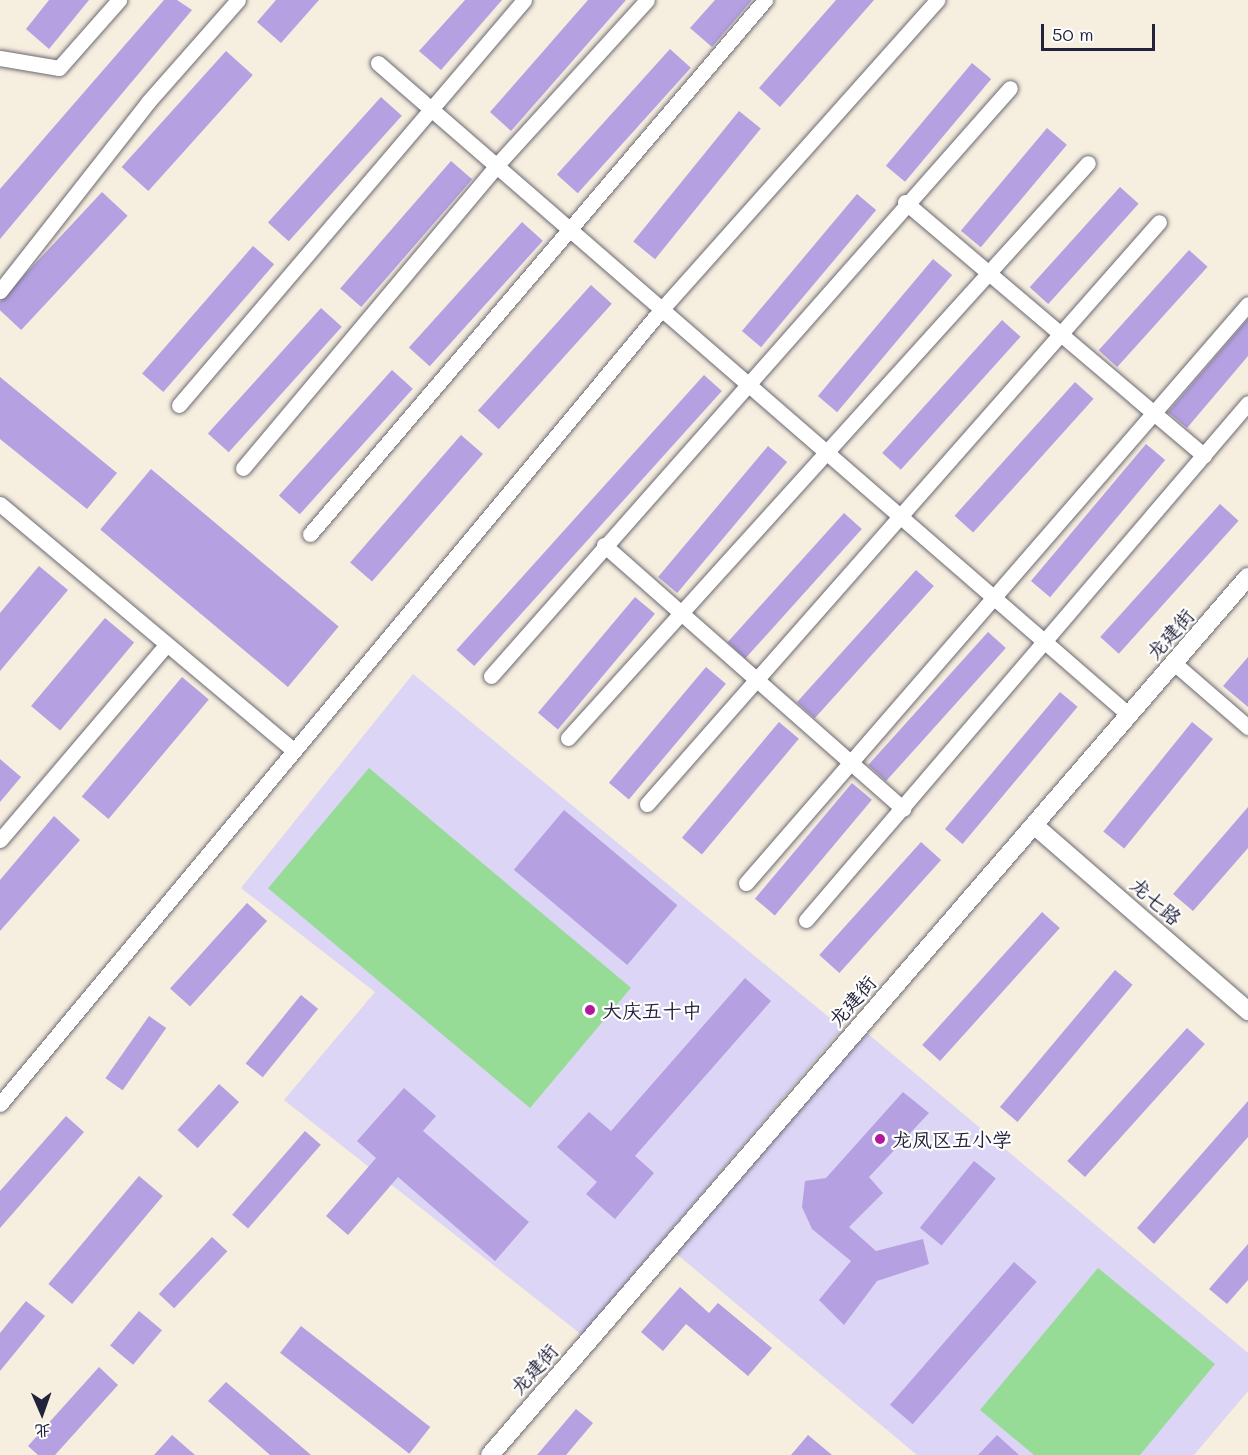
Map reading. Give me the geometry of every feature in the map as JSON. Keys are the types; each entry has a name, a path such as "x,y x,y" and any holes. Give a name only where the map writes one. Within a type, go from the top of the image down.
{"street":[{"path":"0,58 59,68 119,0"},
{"path":"0,291 148,102 238,0"},
{"path":"178,405 524,0"},
{"path":"243,468 496,165 647,0"},
{"path":"310,534 568,228 765,0"},
{"path":"0,1104 662,309 937,0"},
{"path":"378,63 1129,715"},
{"path":"491,676 904,202 1010,88"},
{"path":"568,738 679,611 827,453 1089,163"},
{"path":"904,202 1204,456"},
{"path":"647,804 902,518 1059,332 1159,222"},
{"path":"746,883 996,599 1248,304"},
{"path":"806,920 1048,644 1248,403"},
{"path":"0,504 294,751"},
{"path":"604,545 903,809"},
{"name":"龙建街","path":"490,1455 1248,577"},
{"path":"0,840 167,644"},
{"path":"1174,663 1248,727"},
{"name":"龙七路","path":"1034,825 1248,1011"}],"shaded area":[{"name":"大庆五十中","path":"413,674 842,1028 582,1335 284,1100 375,992 241,888"},
{"name":"龙凤区五小学","path":"861,1028 1248,1353 1248,1391 1194,1455 917,1455 673,1251"}],"green space":[{"path":"369,768 631,988 530,1108 268,888"},
{"path":"1098,1268 1215,1364 1140,1455 1034,1455 980,1410"}],"building":[{"path":"49,0 89,0 49,49 26,29"},
{"path":"164,0 177,0 192,10 0,239 0,189"},
{"path":"276,0 319,0 281,43 257,22"},
{"path":"465,0 502,0 441,70 419,51"},
{"path":"588,0 626,0 511,131 490,112"},
{"path":"715,0 752,0 712,47 690,28"},
{"path":"836,0 874,0 780,107 759,88"},
{"path":"670,49 691,68 578,193 557,175"},
{"path":"226,51 253,75 148,191 122,167"},
{"path":"972,63 991,79 905,182 886,166"},
{"path":"381,97 402,116 289,241 268,223"},
{"path":"739,111 761,129 655,259 633,242"},
{"path":"1047,128 1067,145 981,247 961,231"},
{"path":"451,161 472,179 361,307 340,289"},
{"path":"1120,187 1139,204 1048,304 1030,287"},
{"path":"102,192 128,216 21,330 0,310 0,301"},
{"path":"857,194 876,210 761,347 742,331"},
{"path":"522,222 543,241 430,366 409,348"},
{"path":"253,246 274,264 163,392 142,374"},
{"path":"1189,250 1208,267 1117,367 1099,350"},
{"path":"933,259 952,275 837,412 818,396"},
{"path":"591,285 612,304 499,429 478,411"},
{"path":"321,308 342,327 229,452 208,434"},
{"path":"1248,319 1248,356 1187,428 1168,412"},
{"path":"1002,320 1021,337 901,470 882,453"},
{"path":"392,370 413,389 300,514 279,496"},
{"path":"704,375 722,391 474,666 456,650"},
{"path":"0,377 117,473 87,509 0,439"},
{"path":"1075,382 1094,399 973,532 955,516"},
{"path":"461,435 483,454 372,582 350,563"},
{"path":"1146,444 1165,460 1050,597 1031,581"},
{"path":"768,446 787,462 677,593 658,577"},
{"path":"151,469 339,626 288,687 100,530"},
{"path":"1220,504 1239,521 1119,654 1100,637"},
{"path":"844,513 862,529 745,658 728,642"},
{"path":"39,566 68,590 0,671 0,613"},
{"path":"916,570 934,586 815,718 797,702"},
{"path":"635,597 655,614 558,729 538,713"},
{"path":"105,618 134,642 60,731 31,706"},
{"path":"988,632 1006,648 886,781 868,765"},
{"path":"1248,657 1248,707 1223,686"},
{"path":"706,667 726,684 629,799 609,783"},
{"path":"182,677 209,699 109,819 82,797"},
{"path":"1060,692 1078,707 963,844 945,829"},
{"path":"779,722 799,739 702,854 682,838"},
{"path":"1192,722 1213,739 1124,849 1103,832"},
{"path":"0,759 21,777 0,802"},
{"path":"852,783 872,800 775,915 755,899"},
{"path":"1248,807 1248,848 1193,911 1173,894"},
{"path":"564,810 677,905 627,965 514,870"},
{"path":"54,816 80,840 0,931 0,880"},
{"path":"921,842 941,860 839,973 819,955"},
{"path":"247,903 267,921 190,1007 170,988"},
{"path":"1042,912 1060,928 940,1061 922,1045"},
{"path":"1115,970 1133,985 1018,1122 1000,1107"},
{"path":"745,978 771,1001 635,1156 654,1173 615,1219 586,1194 597,1182 557,1147 589,1112 611,1131"},
{"path":"301,995 318,1009 263,1077 246,1063"},
{"path":"149,1016 166,1028 123,1090 105,1078"},
{"path":"1187,1028 1205,1044 1085,1177 1067,1161"},
{"path":"219,1084 239,1102 198,1148 178,1130"},
{"path":"404,1088 436,1116 423,1131 529,1222 495,1261 398,1177 348,1235 326,1216 376,1158 357,1141"},
{"path":"903,1092 929,1113 869,1177 883,1193 849,1227 876,1251 923,1239 929,1264 877,1281 844,1325 819,1300 851,1261 812,1229 802,1207 805,1181 826,1178"},
{"path":"1248,1101 1248,1137 1154,1244 1137,1228"},
{"path":"66,1116 84,1132 0,1228 0,1191"},
{"path":"305,1131 321,1145 248,1229 232,1215"},
{"path":"974,1161 996,1179 942,1245 920,1228"},
{"path":"139,1176 163,1196 72,1304 48,1284"},
{"path":"212,1237 227,1251 174,1308 159,1294"},
{"path":"1248,1244 1248,1280 1227,1304 1209,1289"},
{"path":"1014,1262 1037,1282 913,1424 890,1405"},
{"path":"680,1287 709,1313 718,1303 772,1348 748,1376 686,1324 663,1351 641,1332"},
{"path":"26,1301 45,1316 0,1371 0,1333"},
{"path":"139,1311 162,1330 133,1365 110,1345"},
{"path":"301,1326 430,1427 409,1454 280,1353"},
{"path":"99,1367 118,1385 55,1455 38,1455 28,1446"},
{"path":"226,1382 311,1455 270,1455 208,1401"},
{"path":"576,1409 593,1423 566,1455 537,1455"},
{"path":"172,1435 195,1455 154,1455"},
{"path":"808,1435 832,1455 791,1455"},
{"path":"997,1435 1019,1455 978,1455"}],"place":[{"name":"大庆五十中","path":"590,1010"},
{"name":"龙凤区五小学","path":"880,1139"}]}
